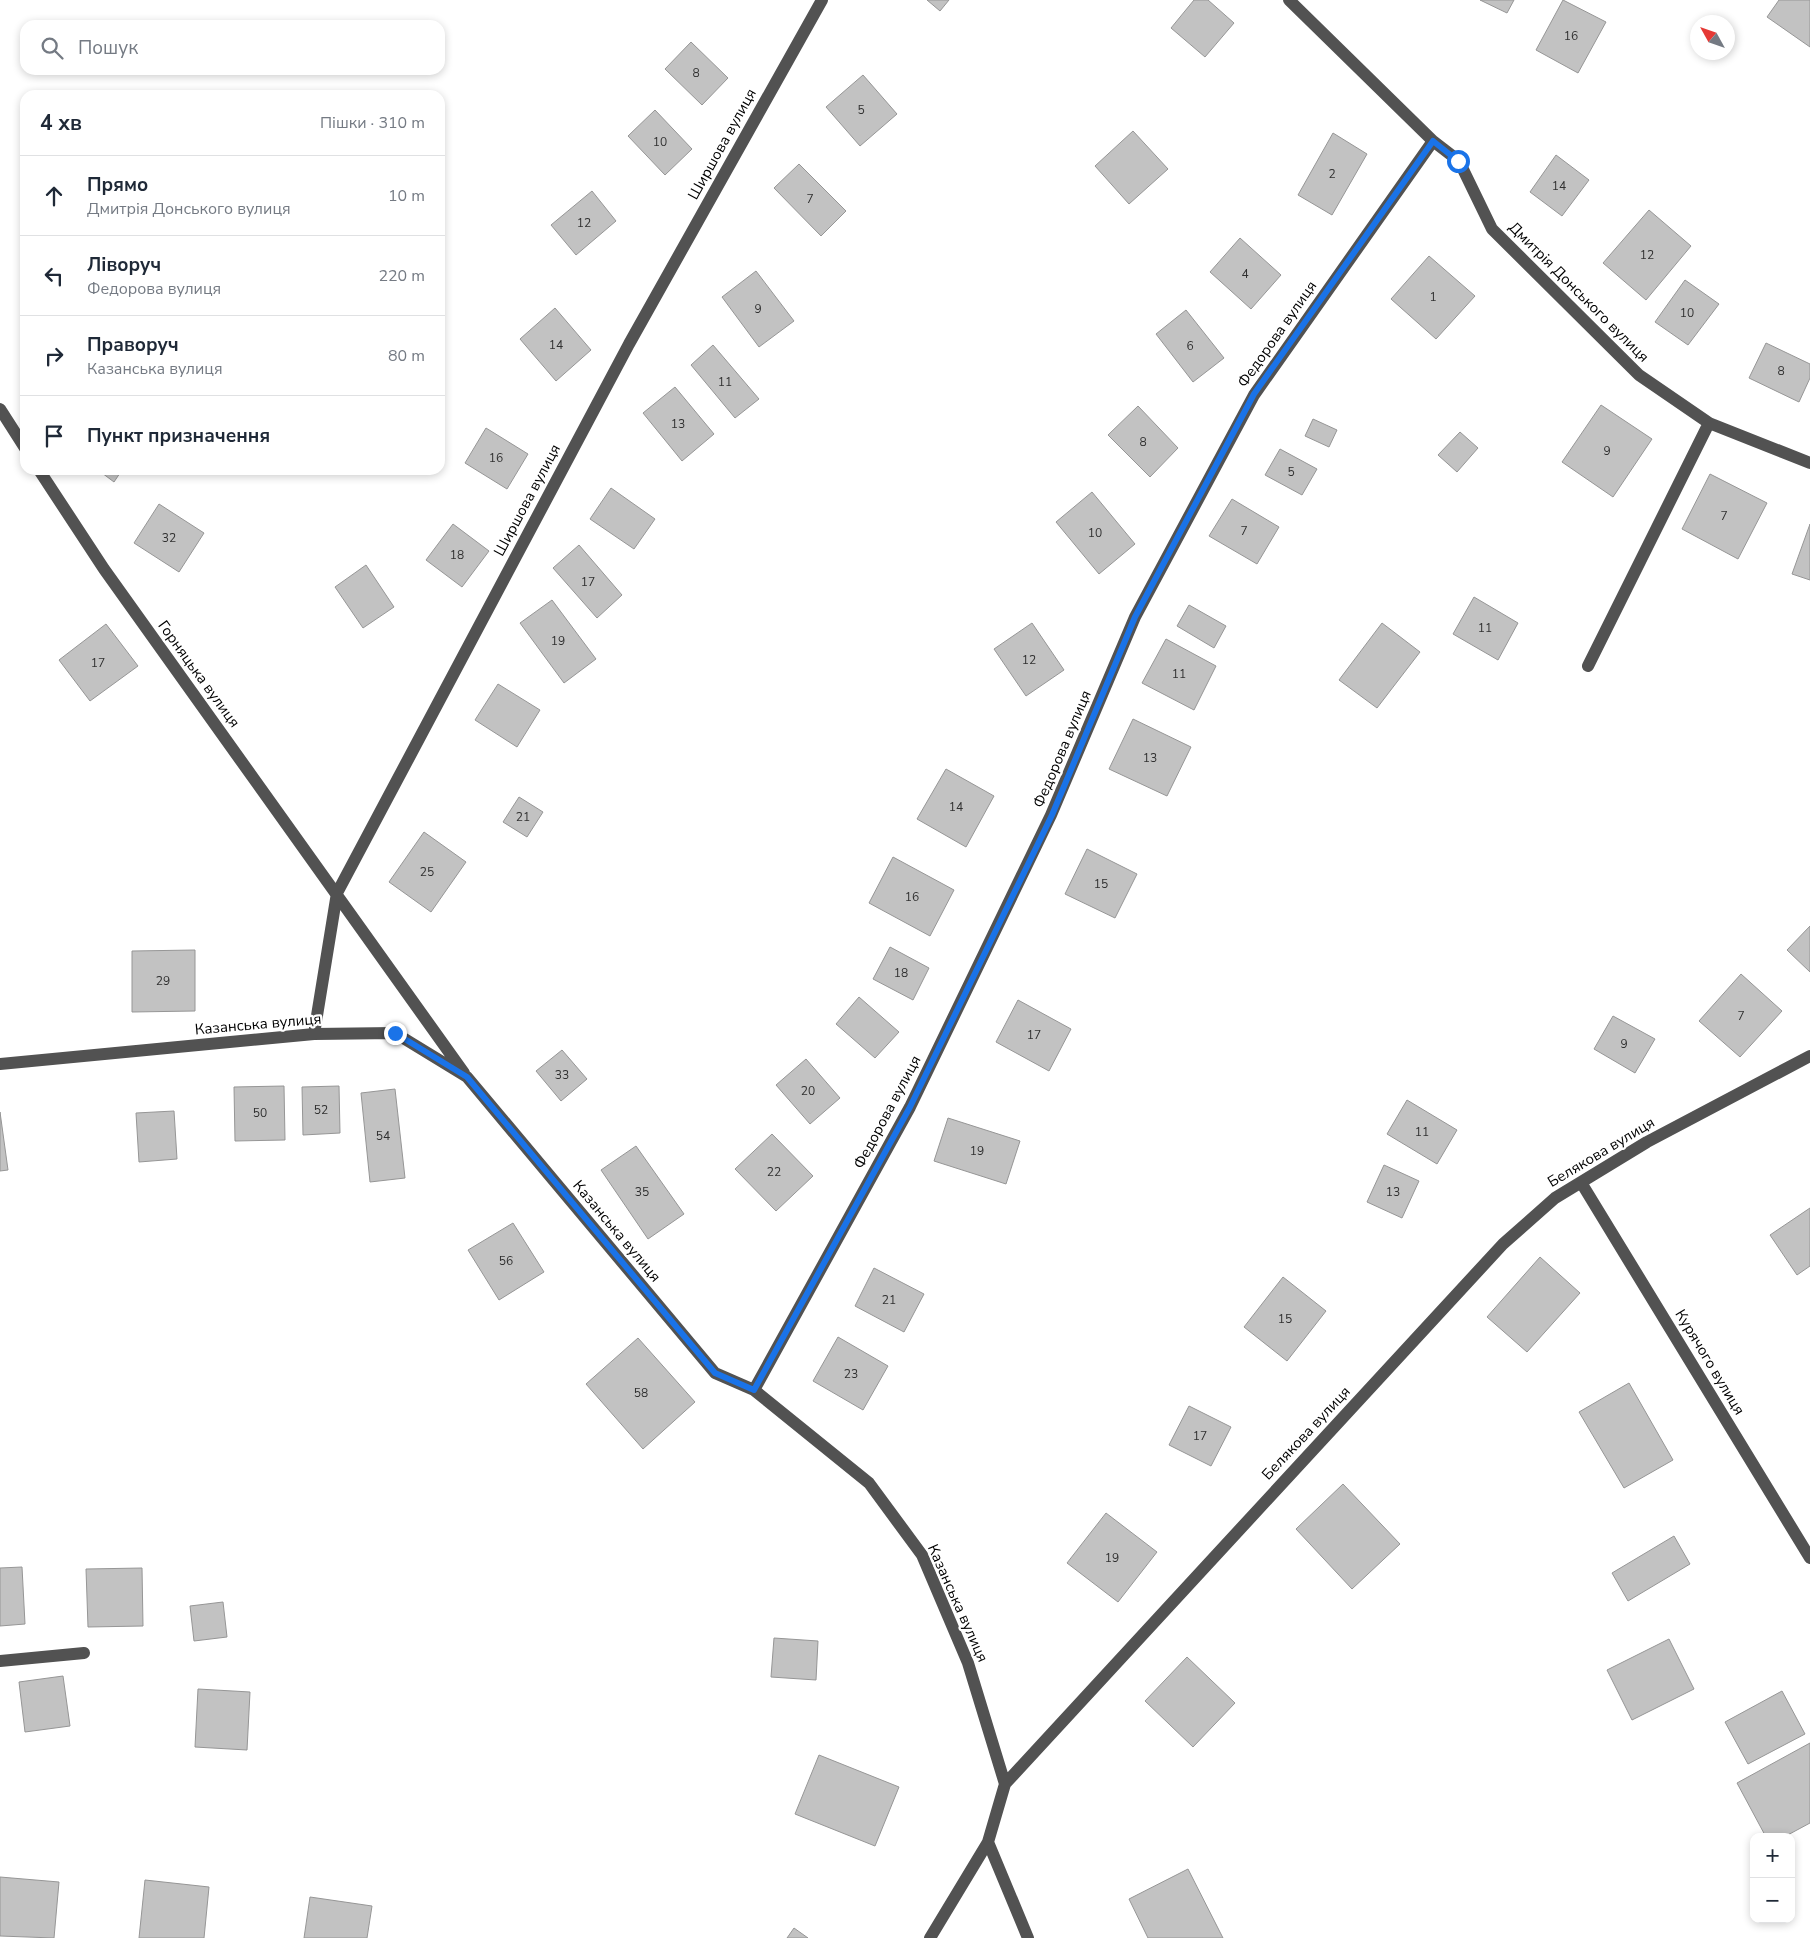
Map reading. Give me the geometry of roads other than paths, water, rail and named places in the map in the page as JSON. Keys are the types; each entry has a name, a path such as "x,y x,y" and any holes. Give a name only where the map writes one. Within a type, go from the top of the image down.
{"street":[{"name":"Ширшова вулиця","path":"314,1034 337,893 629,344 822,0"},
{"name":"Дмитрія Донського вулиця","path":"1289,0 1433,141 1458,161 1492,228 1639,375 1709,423 1810,463"},
{"name":"Федорова вулиця","path":"754,1390 910,1107 1052,815 1135,617 1254,394 1433,141"},
{"path":"0,409 20,440"},
{"path":"1588,666 1709,423"},
{"name":"Горняцька вулиця","path":"42,475 104,569 467,1077"},
{"name":"Казанська вулиця","path":"0,1064 314,1034 395,1033 467,1077 715,1373 754,1390 870,1483 922,1555 968,1663 1005,1784"},
{"name":"Белякова вулиця","path":"930,1938 988,1842 1005,1784 1502,1244 1555,1198 1582,1184 1647,1142 1810,1056"},
{"name":"Курячого вулиця","path":"1582,1184 1810,1558"},
{"path":"0,1661 84,1653"},
{"path":"988,1842 1028,1938"}]}
